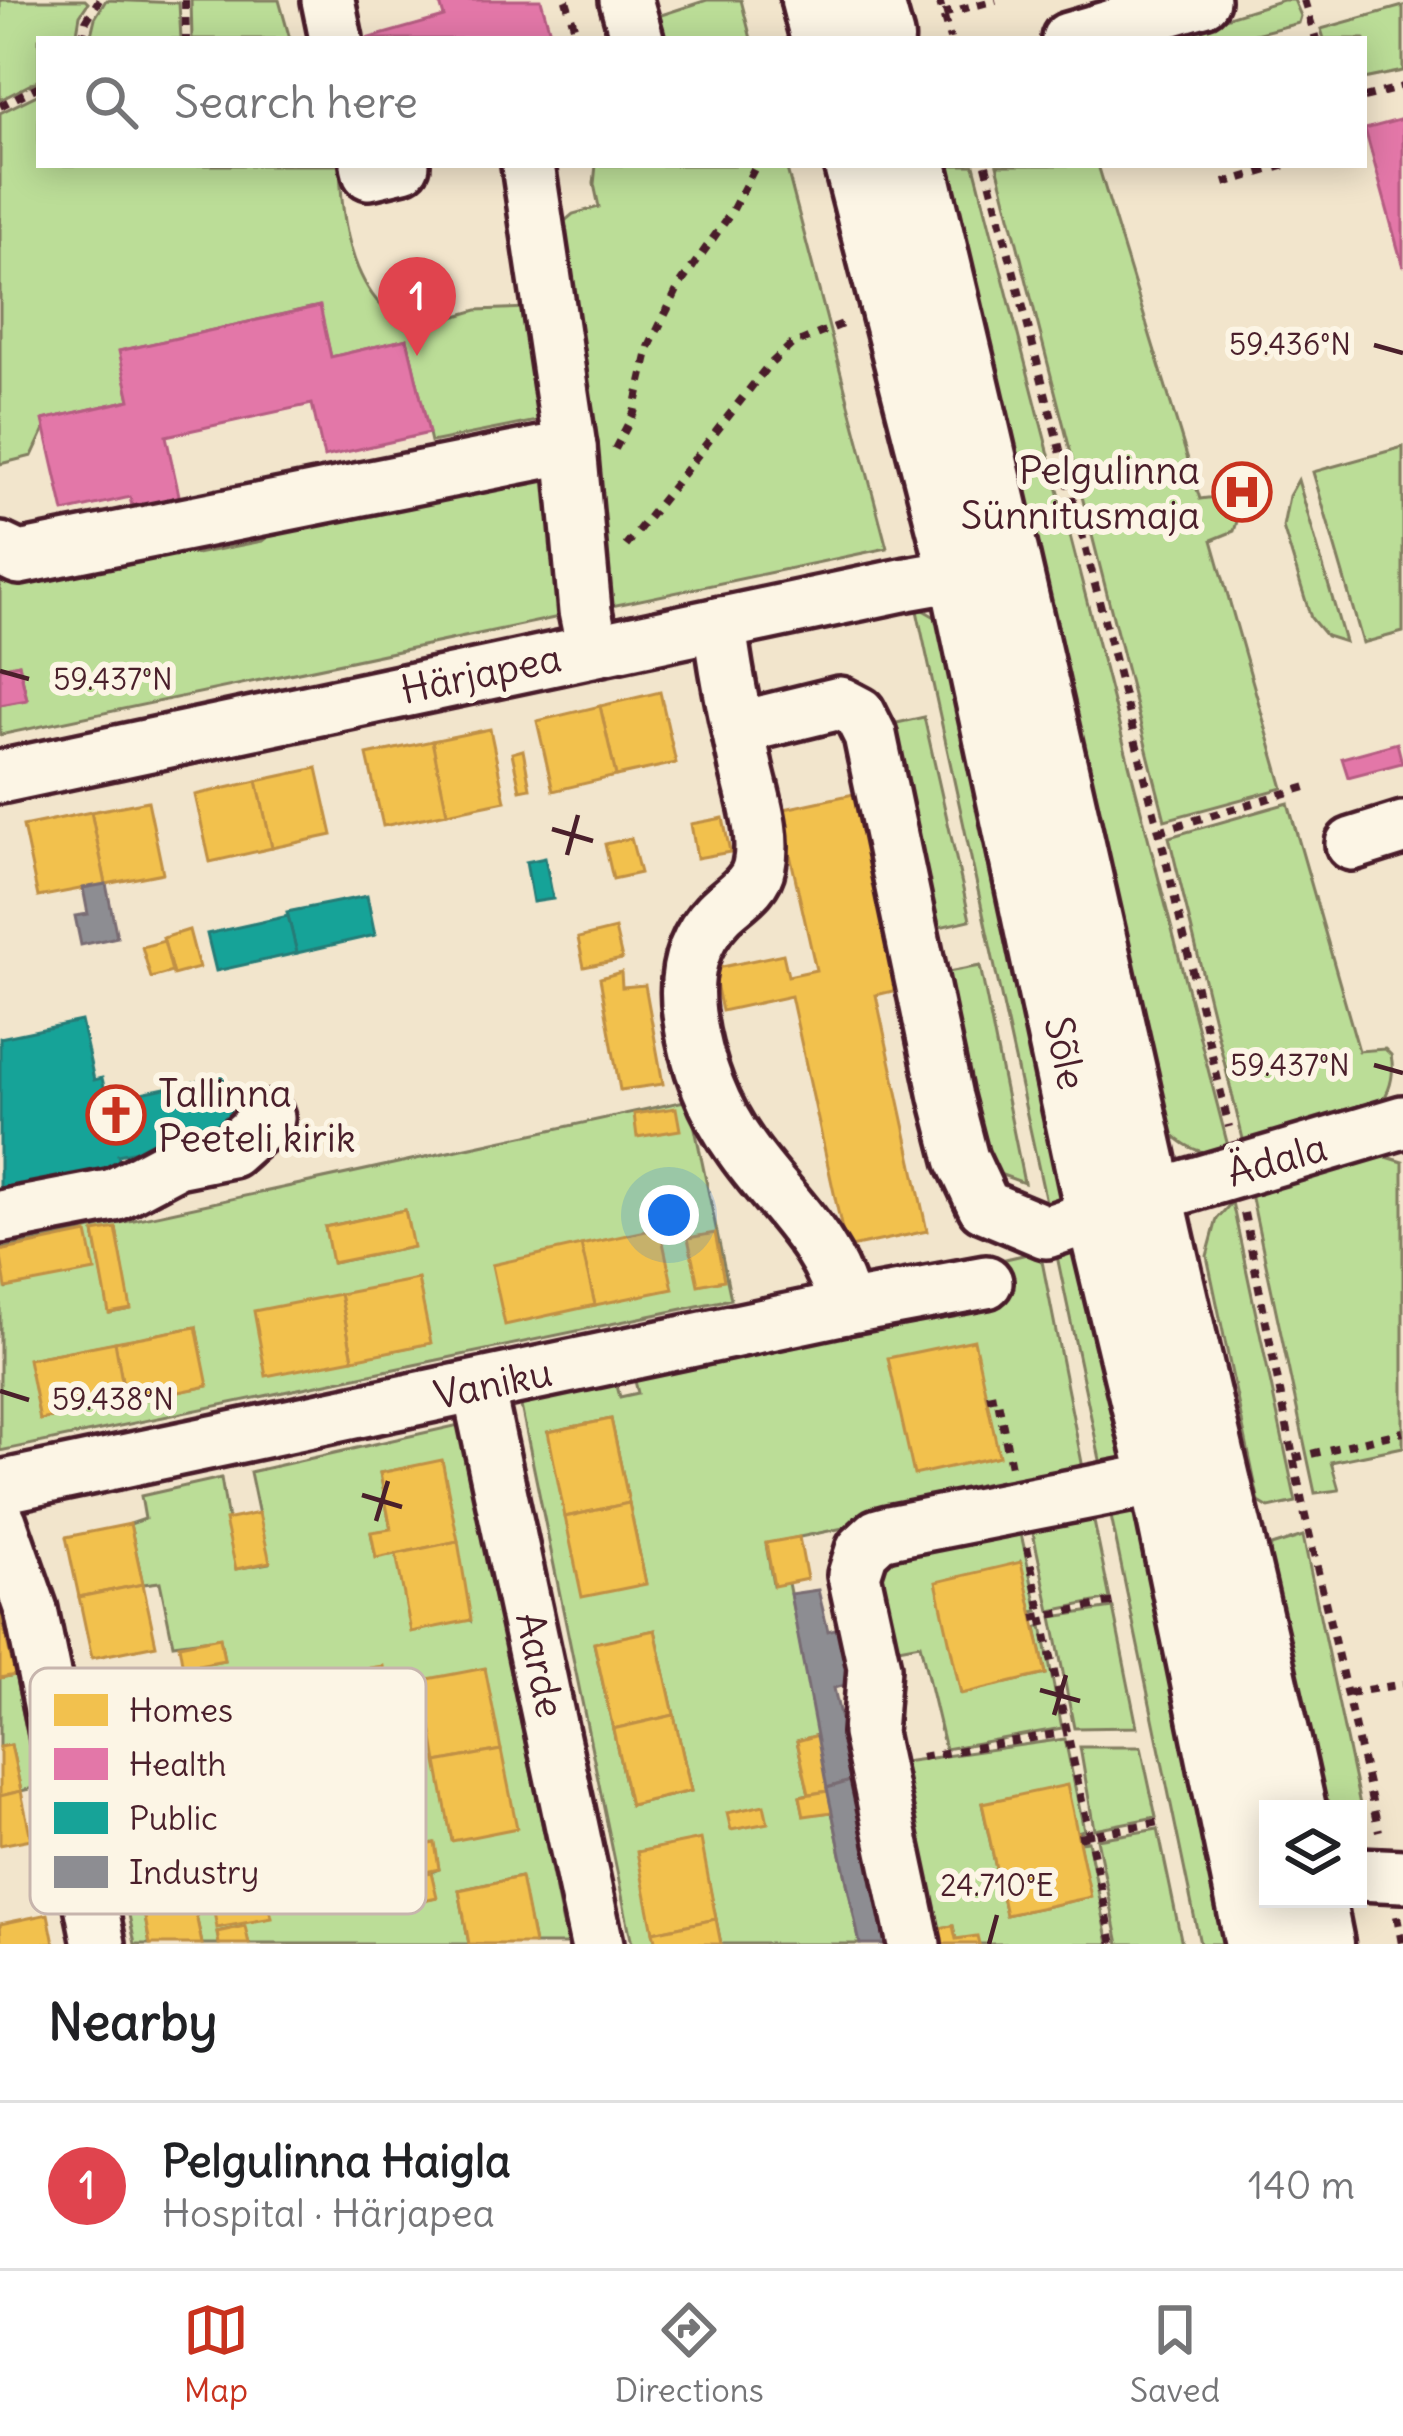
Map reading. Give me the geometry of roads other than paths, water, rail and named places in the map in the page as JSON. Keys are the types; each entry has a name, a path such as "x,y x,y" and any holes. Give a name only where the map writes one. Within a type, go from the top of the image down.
{"main road":[{"path":"814,0 824,36"},
{"path":"868,0 879,36"},
{"name":"Sõle","path":"859,168 986,570"},
{"name":"Sõle","path":"914,168 986,570 1125,1204 1163,1478 1257,1879 1258,1944"},
{"name":"Sõle","path":"1125,1204 1232,1536 1290,1800"},
{"path":"1314,1908 1320,1944"}],"street":[{"path":"328,0 335,36"},
{"path":"626,0 636,36"},
{"path":"1078,36 1204,0"},
{"path":"528,168 570,447 593,650"},
{"path":"0,549 20,558 570,447"},
{"name":"Härjapea","path":"0,777 986,570"},
{"path":"720,623 759,829 759,868 746,890 718,914 694,946 688,972 689,1013 717,1111 742,1150 830,1260 845,1308"},
{"name":"Ädala","path":"738,728 840,703 859,713 870,735 962,1159 984,1206 1046,1232 1403,1122"},
{"path":"1352,844 1403,828"},
{"path":"0,1217 114,1195 163,1167 231,1151 268,1118"},
{"name":"Vaniku","path":"0,1487 986,1282"},
{"name":"Aarde","path":"478,1388 597,1944"},
{"path":"914,1944 868,1724 874,1666 854,1575 856,1563 870,1541 889,1532 1163,1478"},
{"path":"0,1522 31,1610 43,1668"},
{"path":"93,1914 99,1944"}],"place":[{"name":"Pelgulinna Haigla","path":"417,356"},
{"name":"Pelgulinna Sünnitusmaja","path":"1242,492"},
{"name":"Tallinna Peeteli kirik","path":"116,1115"}]}
